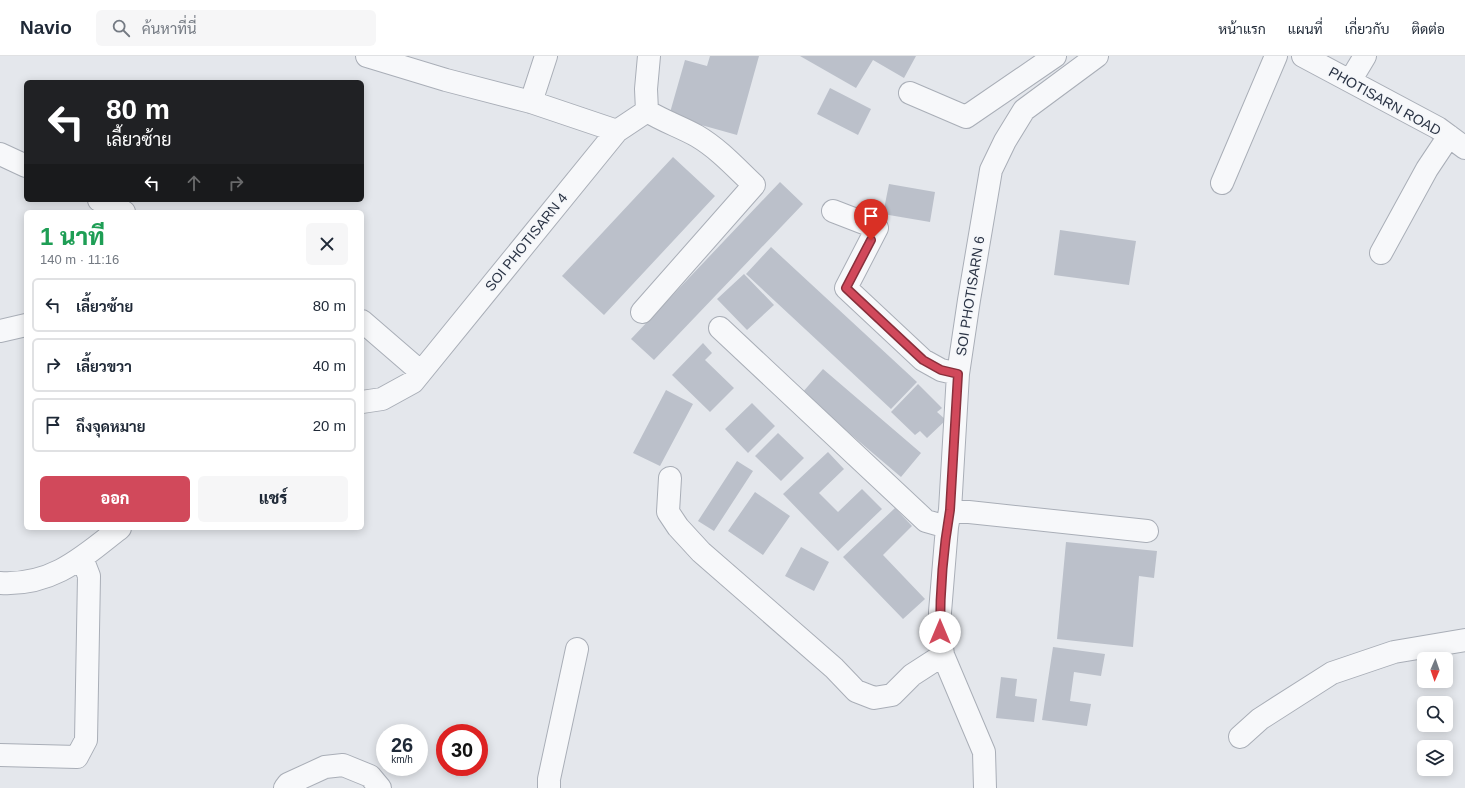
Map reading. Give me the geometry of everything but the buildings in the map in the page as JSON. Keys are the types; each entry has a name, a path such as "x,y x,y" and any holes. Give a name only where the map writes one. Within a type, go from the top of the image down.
{"street":[{"path":"367,56 395,60 446,80 531,102 617,131"},
{"path":"531,102 546,56"},
{"path":"642,312 754,185 721,153 697,136 661,120 647,111 646,89 649,56"},
{"path":"910,93 966,117 1055,56"},
{"name":"SOI PHOTISARN 6","path":"985,788 984,752 943,655 940,632 940,612 958,374 969,300 991,170 1005,141 1024,110 1097,56"},
{"path":"1222,183 1276,56"},
{"name":"PHOTISARN ROAD","path":"1303,56 1438,128 1457,142"},
{"path":"1350,81 1365,56"},
{"name":"SOI PHOTISARN 4","path":"364,402 382,399 413,382 617,131 647,111"},
{"path":"1381,253 1427,169 1457,142"},
{"path":"0,154 24,165"},
{"path":"103,202 120,210"},
{"path":"833,211 877,228 846,288 923,360 941,370 958,374"},
{"path":"364,322 421,372"},
{"path":"0,331 24,325"},
{"path":"720,328 926,521 948,519 1147,531"},
{"path":"670,478 668,512 678,527 701,552 834,668 856,690 874,698 892,695 912,675 943,655"},
{"path":"0,583 8,584 40,580 55,574 82,558 117,530"},
{"path":"0,755 77,757 86,740 89,576 82,558"},
{"path":"1240,737 1260,719 1332,674 1394,652 1465,640"},
{"path":"550,788 549,779 577,649"},
{"path":"285,788 288,784 324,767 343,766 370,776 380,788"}],"route":[{"path":"871,240 846,288 923,360 941,370 958,374 950,510 947,527 940,612 940,632"}]}
